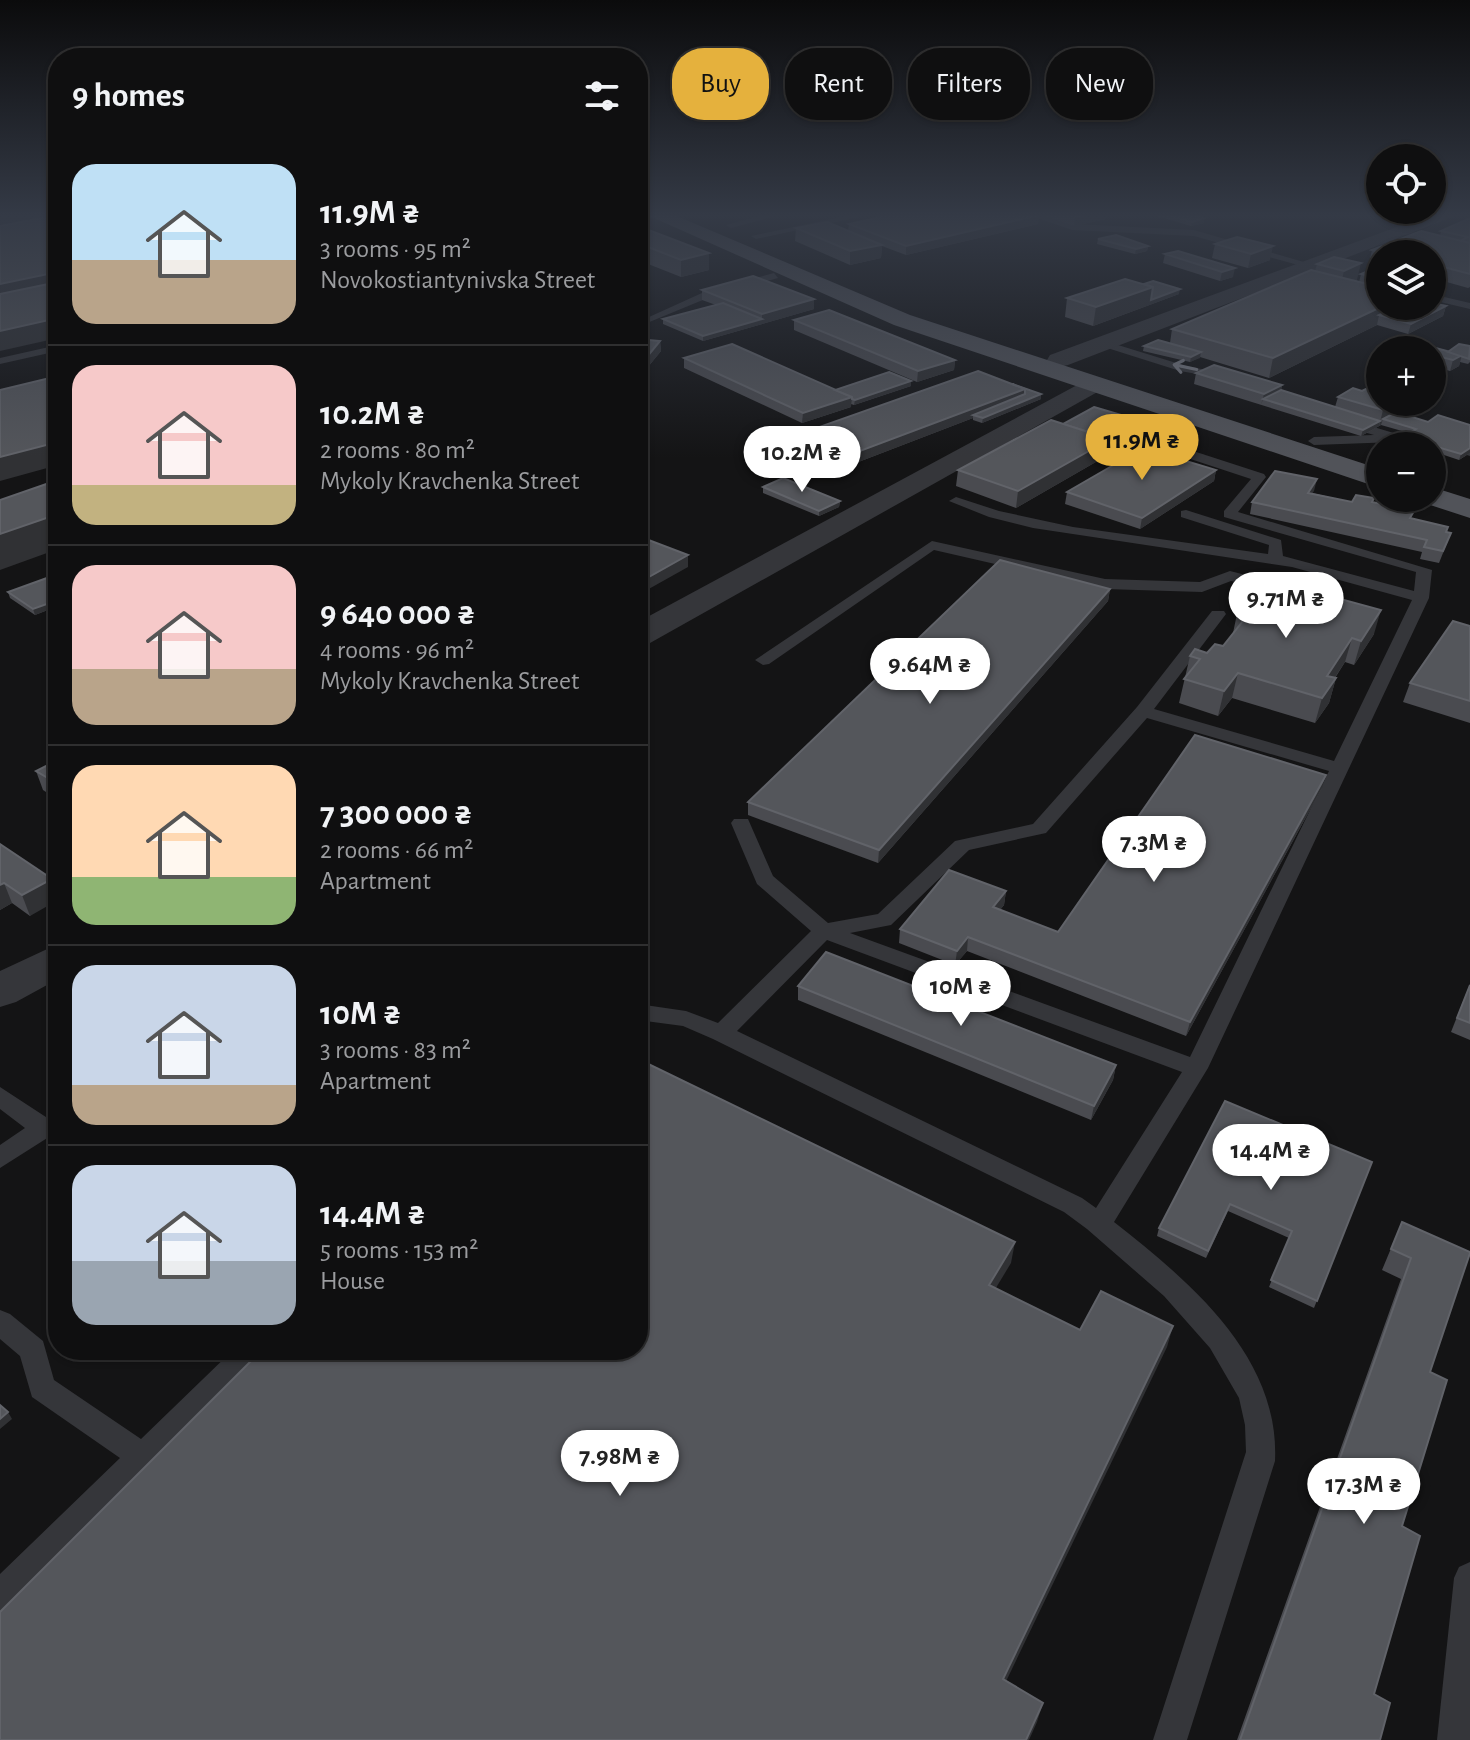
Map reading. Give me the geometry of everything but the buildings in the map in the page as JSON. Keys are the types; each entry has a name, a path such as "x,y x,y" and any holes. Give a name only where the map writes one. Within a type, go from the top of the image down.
{"main road":[{"path":"843,295 902,320 1025,356 1059,360 1366,458"},
{"path":"899,295 1092,385 1366,474"},
{"path":"1446,483 1470,491"},
{"path":"1446,501 1470,509"}],"street":[{"path":"1059,360 1231,295"},
{"path":"648,630 1092,385"},
{"path":"0,991 48,965"}],"lane":[{"path":"648,319 706,295"},
{"path":"1446,300 1470,306"},
{"path":"1105,344 1184,369 1217,372 1243,380"},
{"path":"0,361 48,350"},
{"path":"1339,420 1377,432"},
{"path":"1314,441 1366,439"},
{"path":"1099,1224 1196,1068 1421,598 1424,570 1229,514 1259,477 1147,440"},
{"path":"1446,444 1470,452"},
{"path":"956,501 1010,518 1275,559 1421,598"},
{"path":"1186,514 1276,543 1275,559"},
{"path":"763,660 932,545 1105,584 1202,587 1230,576 1305,594"},
{"path":"1230,576 1243,555"},
{"path":"721,1033 824,931 884,920 962,845 1039,829 1143,711 1218,614"},
{"path":"1143,711 1340,769"},
{"path":"741,823 764,879 824,931 1196,1068"},
{"path":"648,1013 686,1019 721,1033 1043,1189 1099,1224 1196,1313 1221,1343 1250,1388 1262,1436 1255,1483 1170,1740"},
{"path":"0,1096 43,1128 0,1158"},
{"path":"0,1322 33,1350 42,1388 143,1457"},
{"path":"0,1596 242,1360"},
{"path":"1454,1740 1470,1578"}]}
